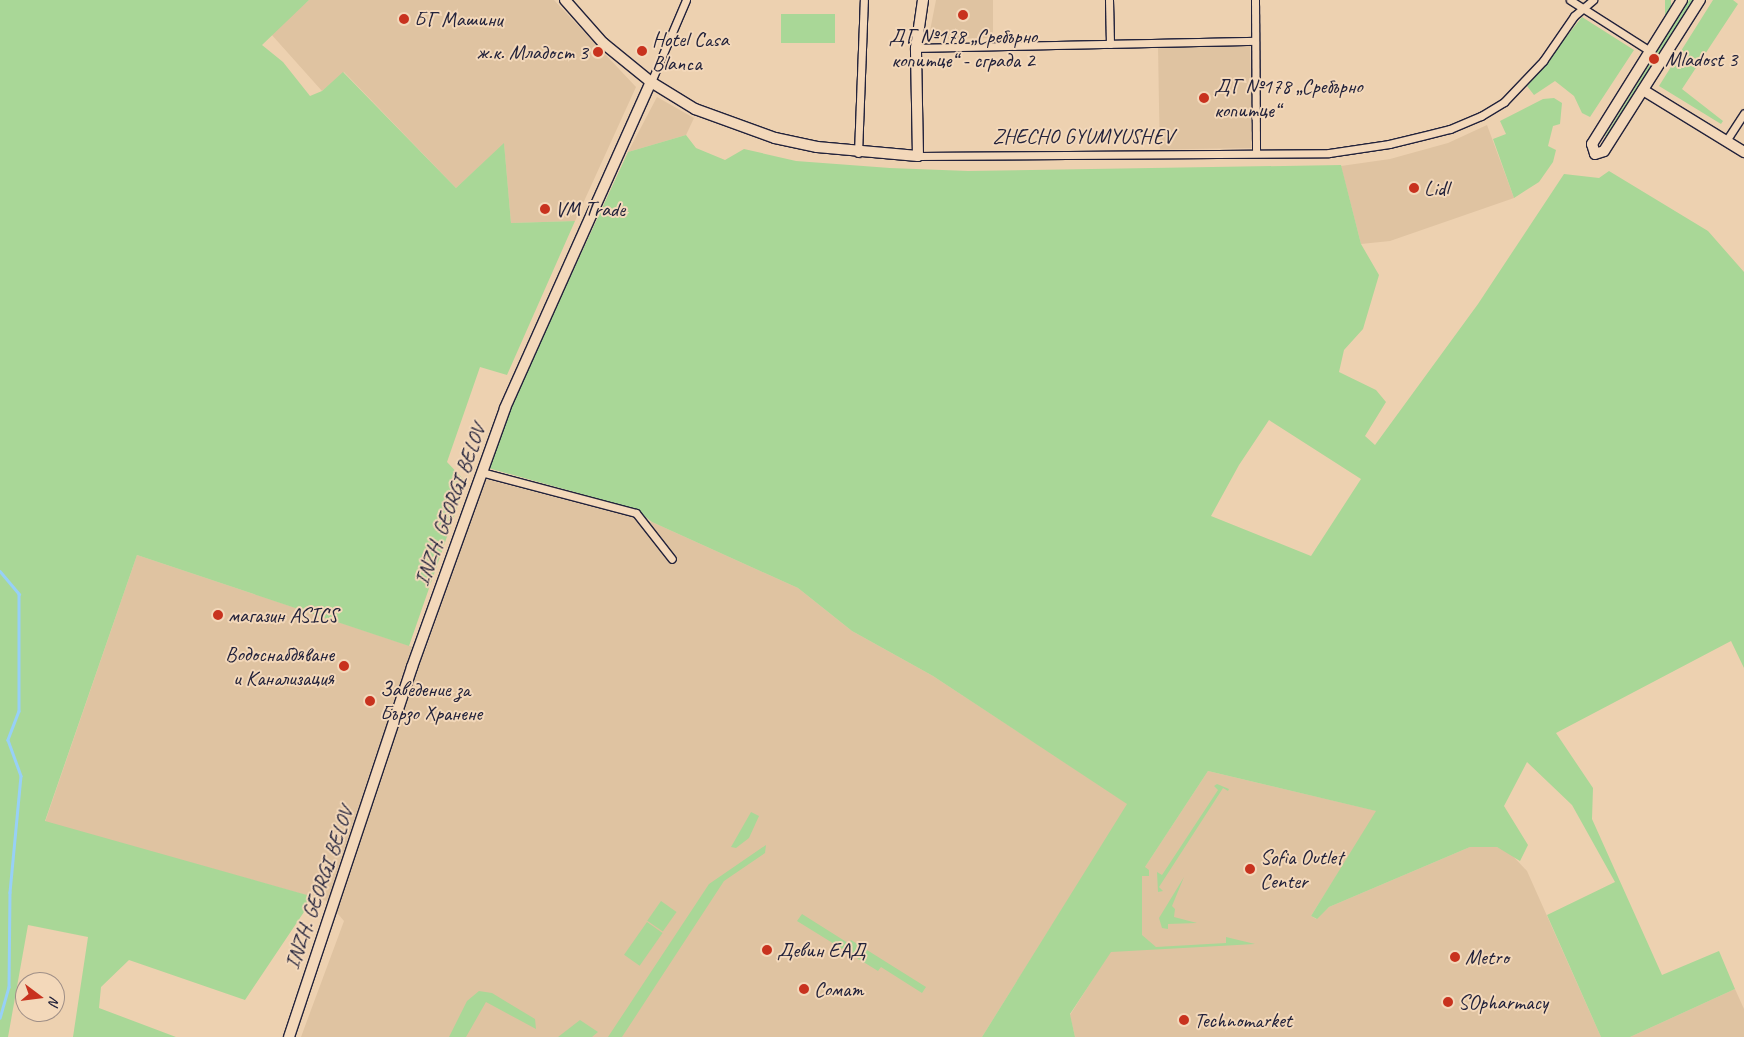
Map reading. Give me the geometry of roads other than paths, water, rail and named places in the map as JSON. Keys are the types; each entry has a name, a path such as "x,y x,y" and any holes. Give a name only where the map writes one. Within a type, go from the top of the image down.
{"street":[{"name":"ZHECHO GYUMYUSHEV","path":"565,0 603,43 651,82 694,110 775,138 858,153 918,156 1329,153 1389,144 1450,128 1481,116 1504,102 1521,85 1583,8 1593,0"},
{"name":"INZH. GEORGI BELOV","path":"289,1037 504,408 686,0"},
{"path":"858,153 864,0"},
{"path":"918,156 916,48 923,0"},
{"path":"1109,0 1110,44"},
{"path":"1255,0 1256,153"},
{"path":"1570,0 1650,51"},
{"path":"1682,0 1592,144 1595,154 1603,153 1700,0"},
{"path":"916,48 1255,41"},
{"path":"1643,90 1744,152"},
{"path":"1726,141 1744,113"},
{"path":"481,472 636,513 672,559"}],"waterway":[{"path":"0,571 19,594 19,711 8,740 21,776 10,892 9,987 0,1018"}],"place":[{"name":"ДГ №178 „Сребърно копитце“ - сграда 2","path":"963,15"},
{"name":"БГ Машини","path":"404,19"},
{"name":"Hotel Casa Blanca","path":"642,51"},
{"name":"ж.к. Младост 3","path":"598,52"},
{"name":"Mladost 3","path":"1654,59"},
{"name":"ДГ №178 „Сребърно копитце“","path":"1204,98"},
{"name":"Lidl","path":"1414,188"},
{"name":"VM Trade","path":"545,209"},
{"name":"магазин ASICS","path":"218,615"},
{"name":"Водоснабдяване и Канализация","path":"344,666"},
{"name":"Заведение за Бързо Хранене","path":"370,701"},
{"name":"Sofia Outlet Center","path":"1250,869"},
{"name":"Девин ЕАД","path":"767,950"},
{"name":"Metro","path":"1455,957"},
{"name":"Сомат","path":"804,989"},
{"name":"SOpharmacy","path":"1448,1002"},
{"name":"Technomarket","path":"1184,1020"}]}
